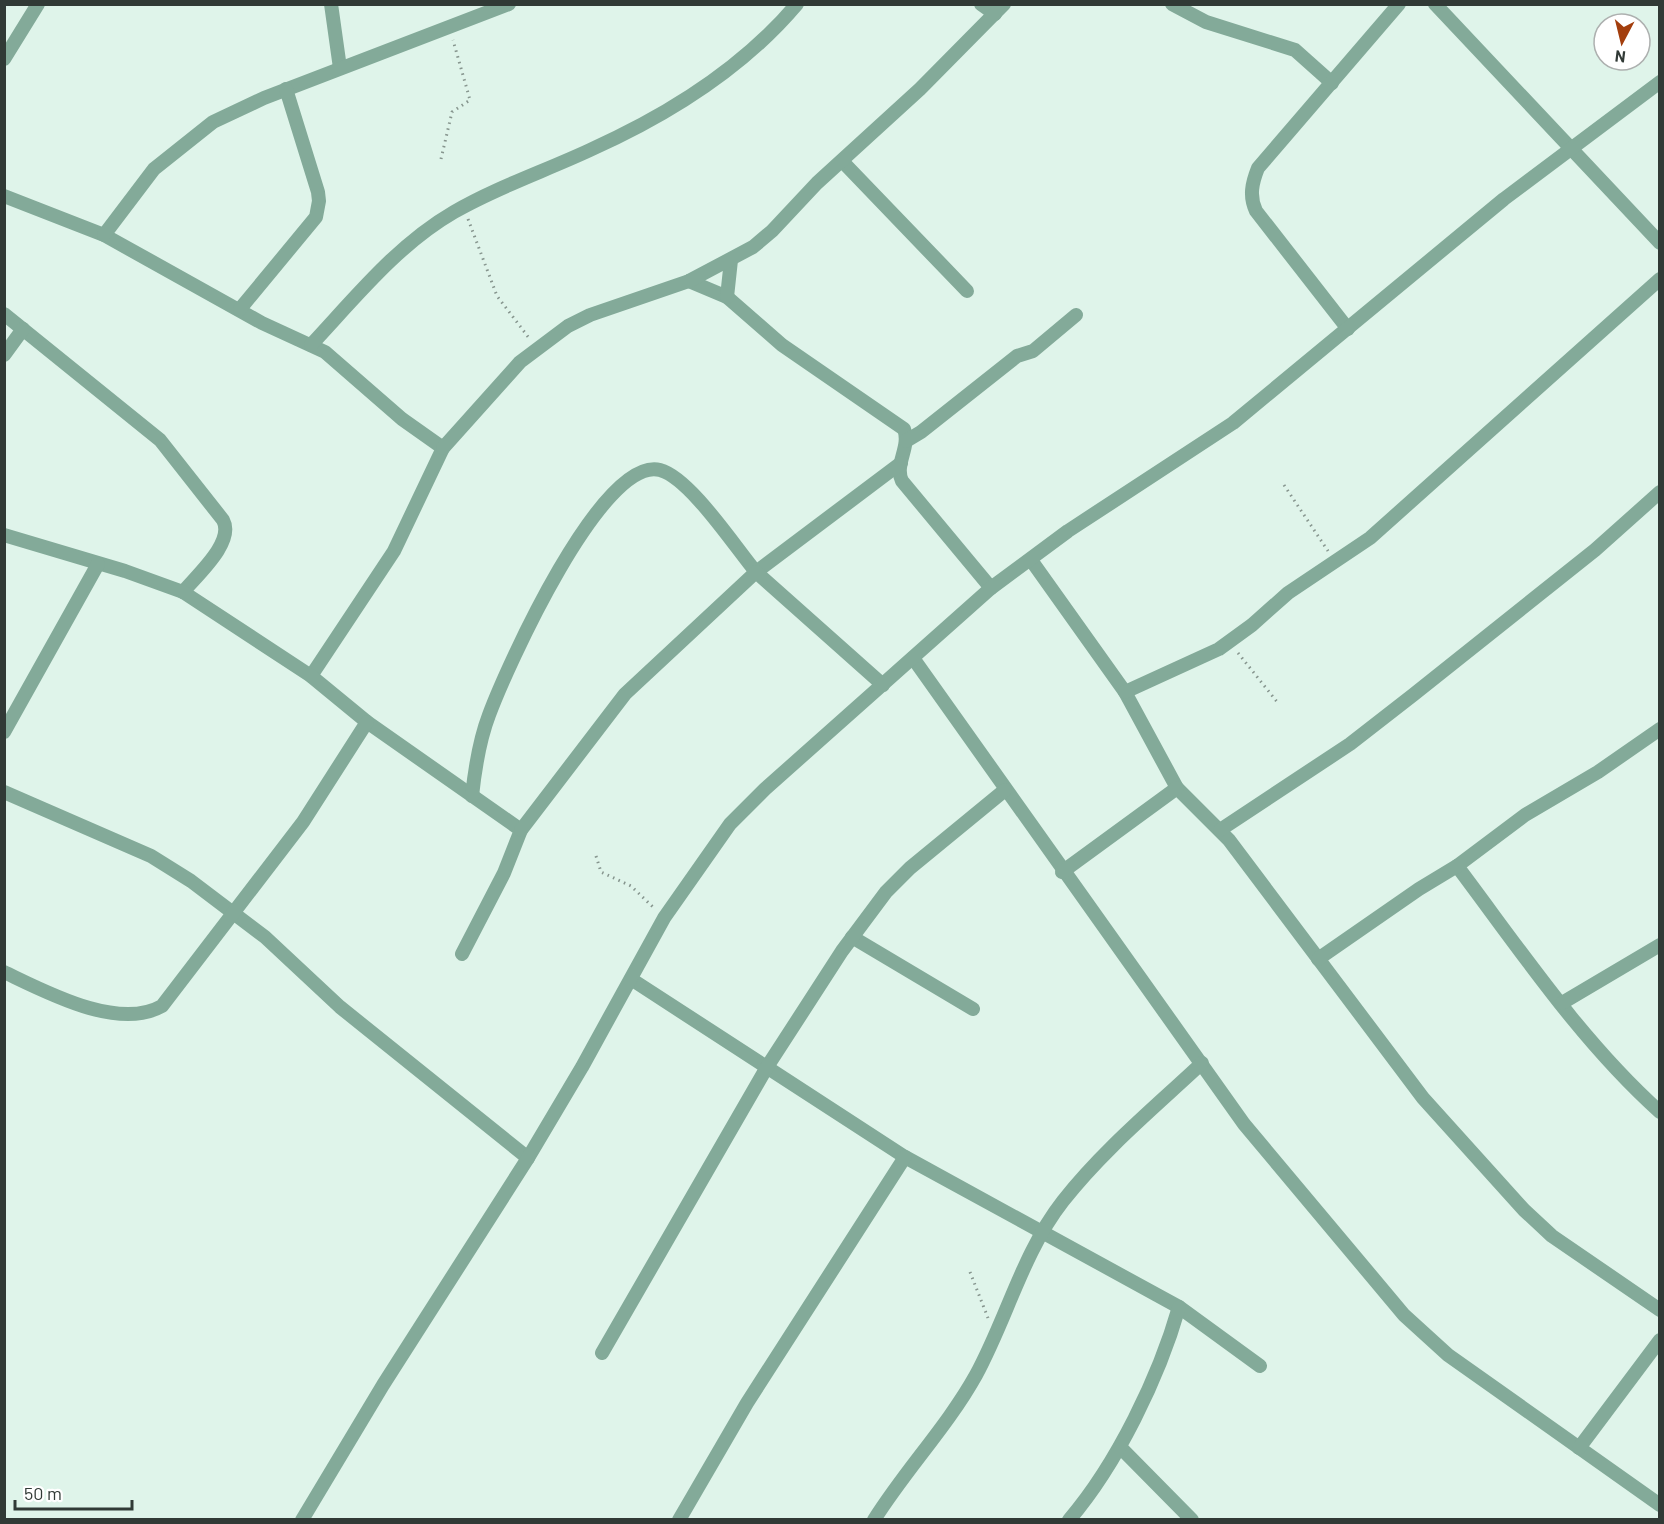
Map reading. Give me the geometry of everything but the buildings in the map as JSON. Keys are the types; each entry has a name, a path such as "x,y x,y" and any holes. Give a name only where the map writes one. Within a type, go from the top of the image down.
{"street":[{"path":"4,59 38,4"},
{"path":"332,4 340,68"},
{"path":"104,235 154,169 172,152 213,122 286,89 449,29 509,4"},
{"path":"311,345 387,264 421,235 464,207 590,151 670,109 762,41 797,4"},
{"path":"311,676 394,551 443,448 520,362 568,326 590,315 689,281 731,260 772,231 817,183 920,89 999,9 981,4"},
{"path":"1172,4 1206,22 1295,50 1332,83"},
{"path":"1348,329 1256,211 1251,201 1252,186 1258,168 1400,4"},
{"path":"1435,4 1659,243"},
{"path":"302,1520 383,1385 528,1158 664,918 730,824 765,789 991,588 1068,531 1233,423 1504,199 1659,82"},
{"path":"240,309 316,217 318,209 318,192 286,89"},
{"path":"842,161 967,291"},
{"path":"4,196 104,235 281,332 311,345 341,365 402,419 443,448"},
{"path":"727,297 731,260"},
{"path":"1125,692 1191,663 1229,642 1283,597 1370,538 1659,279"},
{"path":"689,281 727,297 782,345 903,429 906,441 901,463 902,481 991,588"},
{"path":"4,314 160,440 223,520 227,534 222,545 183,591"},
{"path":"906,441 921,432 1017,356 1032,351 1076,315"},
{"path":"4,355 23,329"},
{"path":"462,954 504,873 521,830 625,694 756,572 901,463"},
{"path":"472,796 476,763 489,715 536,609 594,517 628,477 653,469 678,479 756,572 883,685"},
{"path":"1220,830 1350,744 1594,550 1659,492"},
{"path":"4,535 183,591 311,676 367,722 521,830"},
{"path":"1031,560 1125,692 1177,788 1220,830 1423,1098 1524,1210 1552,1236 1659,1310"},
{"path":"4,732 98,564"},
{"path":"913,658 1062,872 1244,1124 1404,1315 1448,1355 1659,1505"},
{"path":"4,972 85,1007 124,1014 146,1013 169,1000 303,822 367,722"},
{"path":"1318,959 1419,889 1457,866 1532,810 1606,766 1659,729"},
{"path":"1062,872 1177,788"},
{"path":"602,1353 767,1067 852,938 886,892 910,868 1005,790"},
{"path":"4,792 152,856 233,912 279,949 340,1007 528,1158"},
{"path":"1457,866 1589,1041 1659,1112"},
{"path":"852,938 973,1009"},
{"path":"1562,1003 1659,945"},
{"path":"631,979 905,1156 1179,1307 1218,1333 1260,1366"},
{"path":"874,1520 894,1489 949,1419 995,1337 1041,1233 1084,1176 1202,1063"},
{"path":"679,1520 747,1403 905,1156"},
{"path":"1069,1520 1086,1500 1120,1447 1156,1368 1179,1307"},
{"path":"1580,1448 1659,1340"},
{"path":"1120,1447 1192,1520"}],"path":[{"path":"441,159 452,112 470,100 449,29"},
{"path":"464,207 497,296 537,349"},
{"path":"1284,484 1335,562"},
{"path":"1229,642 1278,703"},
{"path":"596,856 601,872 631,886 664,918"},
{"path":"970,1272 995,1337"}]}
